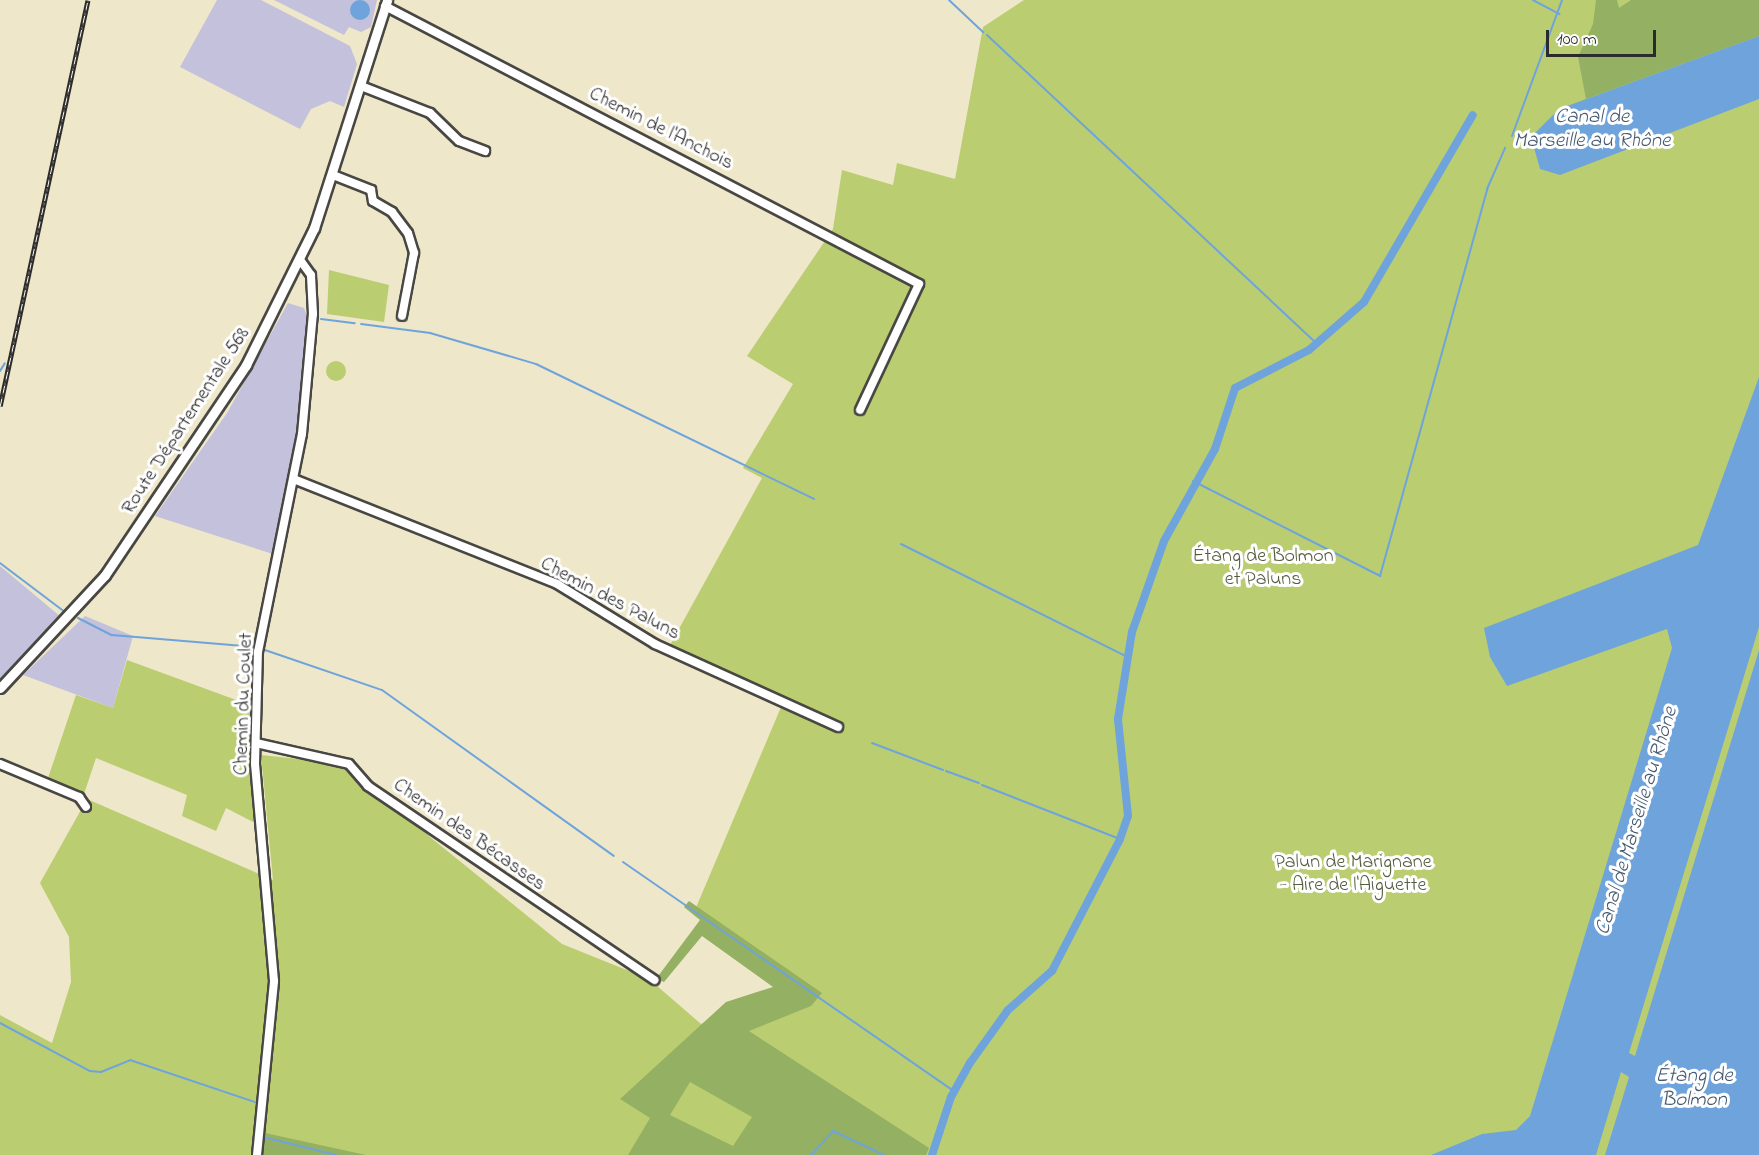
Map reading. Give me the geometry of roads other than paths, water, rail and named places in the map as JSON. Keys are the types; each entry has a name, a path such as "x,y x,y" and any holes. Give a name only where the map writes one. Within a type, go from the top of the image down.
{"main road":[{"name":"Route Départementale 568","path":"0,688 73,614 130,540 220,408 300,260 333,175 386,3"}],"street":[{"name":"Chemin de l'Anchois","path":"386,3 919,284 860,410"},
{"path":"361,86 430,113 459,141 485,151"},
{"path":"333,175 371,190 373,201 392,212 408,233 414,253 402,316"},
{"name":"Chemin du Coulet","path":"257,1155 273,977 256,744 259,642 296,480 314,314 311,275 300,260"},
{"name":"Chemin des Paluns","path":"296,480 557,584 655,644 838,727"},
{"name":"Chemin des Bécasses","path":"256,744 349,764 368,786 656,981"},
{"path":"0,764 79,797 86,807"}],"water":[{"path":"356,0 364,0 370,6 370,14 364,20 356,20 350,14 350,6"},
{"name":"Canal de Marseille au Rhône","path":"1759,36 1759,99 1560,175 1540,169 1531,137 1559,109"},
{"name":"Canal de Marseille au Rhône","path":"1759,377 1759,627 1629,1053 1635,1056 1759,650 1759,1155 1605,1155 1629,1077 1621,1072 1596,1155 1431,1155 1482,1134 1516,1130 1530,1116 1672,648 1667,629 1507,686 1490,657 1484,628 1698,545"}],"waterway":[{"path":"949,0 983,32"},
{"path":"1533,0 1559,14"},
{"path":"1512,136 1562,0"},
{"path":"987,35 1316,343"},
{"path":"932,1155 951,1097 970,1063 1008,1010 1052,971 1120,839 1128,816 1118,719 1132,632 1164,541 1215,449 1235,388 1309,350 1364,302 1473,115"},
{"path":"1193,481 1380,576 1487,189 1505,148"},
{"path":"321,319 355,323"},
{"path":"361,324 430,333 536,364 814,499"},
{"path":"0,371 5,363"},
{"path":"901,544 1128,657"},
{"path":"0,563 66,613"},
{"path":"78,618 112,635 255,647"},
{"path":"262,649 382,690 614,856"},
{"path":"872,743 943,770"},
{"path":"946,771 979,783"},
{"path":"982,785 1120,839"},
{"path":"623,862 954,1091"},
{"path":"0,1023 90,1071 101,1072 130,1060 255,1102"},
{"path":"811,1155 833,1131 884,1155"},
{"path":"263,1137 336,1155"}],"railway":[{"path":"0,406 88,0"}],"park label":[{"name":"Étang de Bolmon et Paluns","path":"1263,568"},
{"name":"Palun de Marignane - Aire de l'Aiguette","path":"1353,874"}],"water label":[{"name":"Étang de Bolmon","path":"1694,1088"}]}
